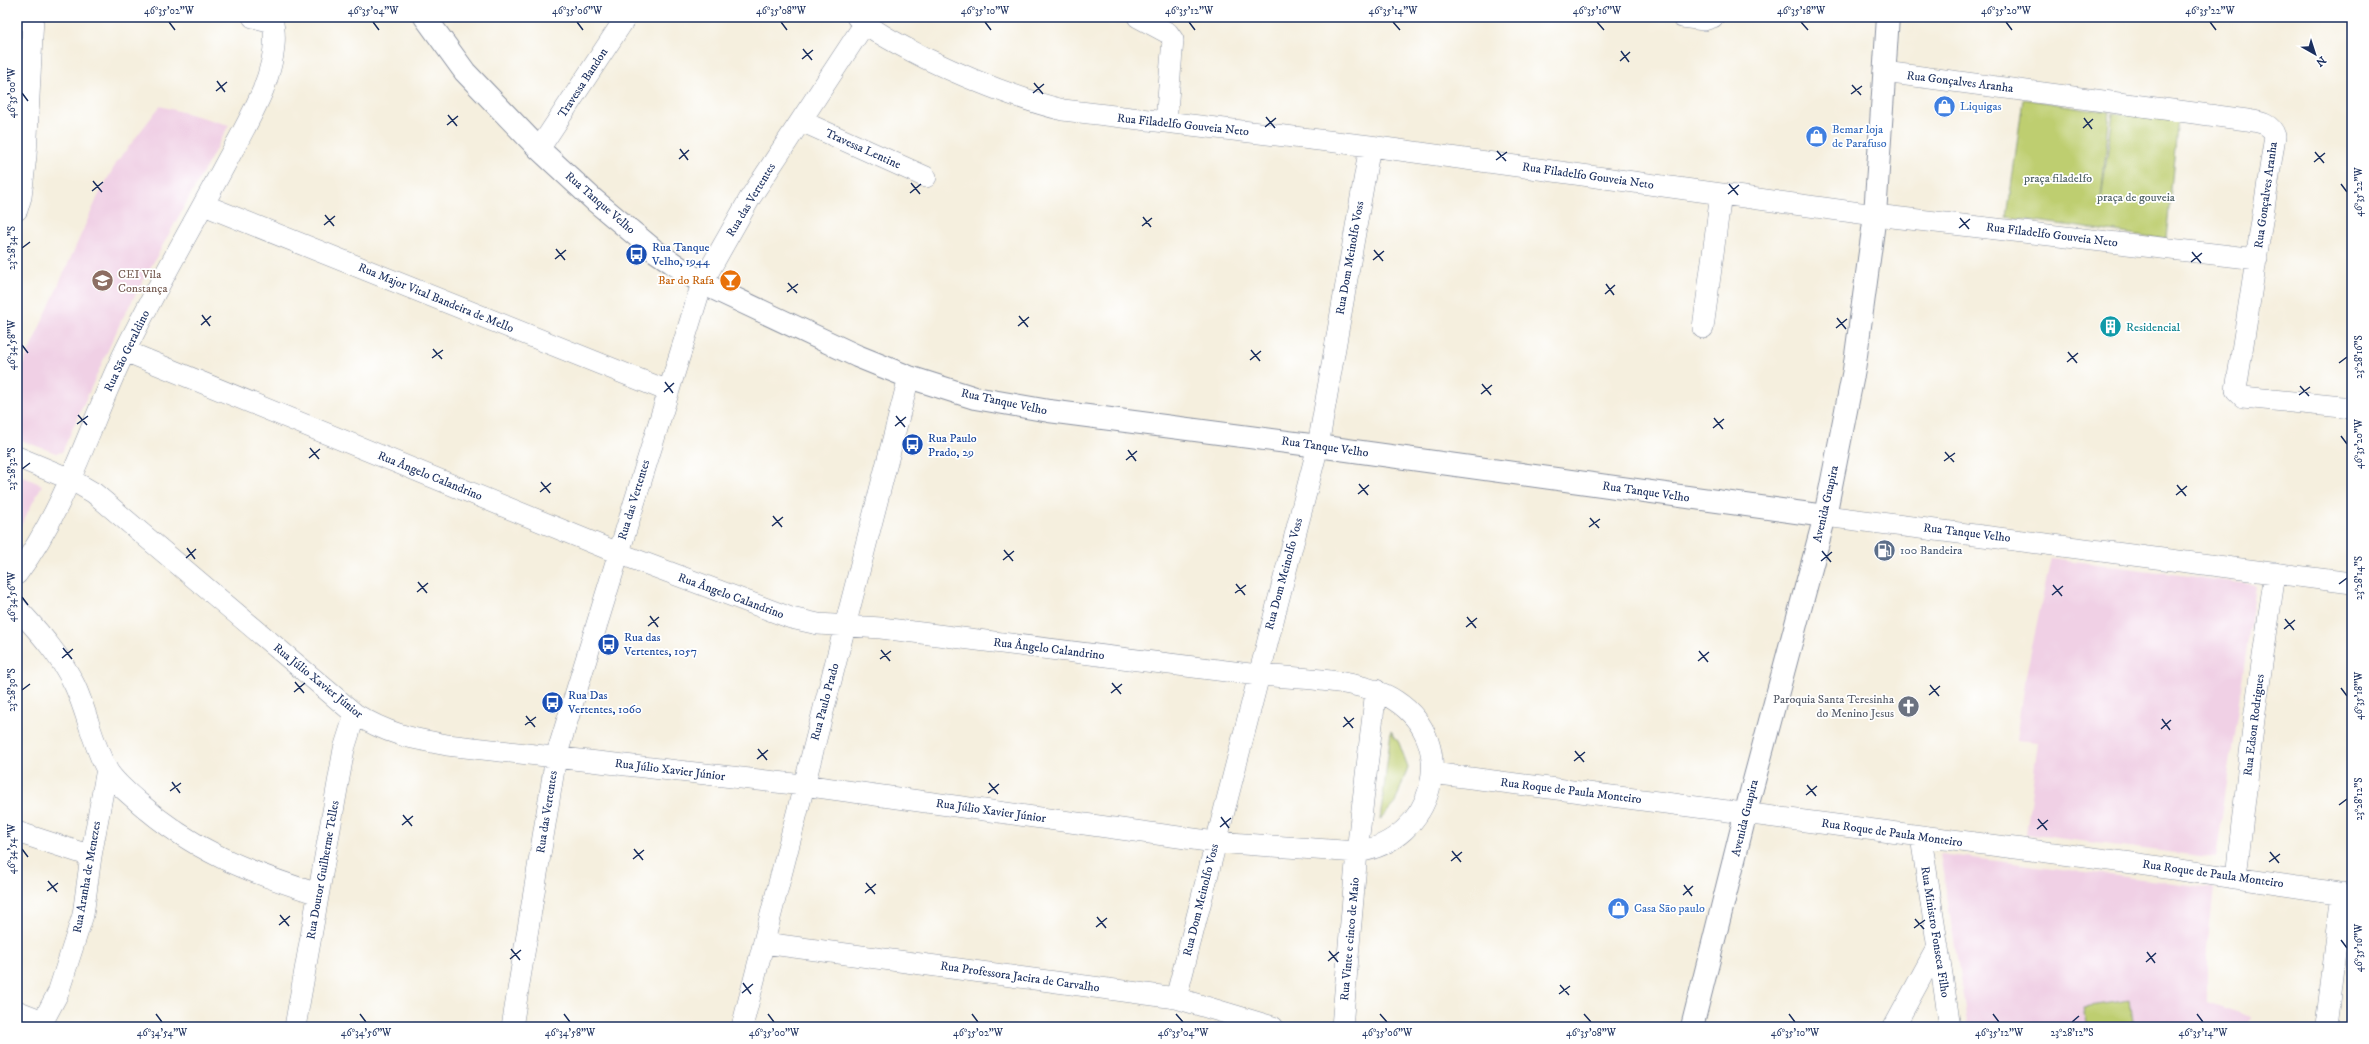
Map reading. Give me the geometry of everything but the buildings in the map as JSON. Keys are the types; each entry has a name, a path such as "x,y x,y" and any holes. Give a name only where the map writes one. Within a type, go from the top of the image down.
{"street":[{"path":"17,210 21,197 26,156 24,64 33,17"},
{"path":"253,17 272,19"},
{"name":"Rua Tanque Velho","path":"425,17 465,72 539,149 594,200 655,251 702,283 850,352 909,378 975,398 1049,411 1318,446 1825,516 2352,583"},
{"name":"Travessa Bandon","path":"539,149 626,17"},
{"path":"1138,17 1168,33 1173,40 1166,122"},
{"path":"1682,17 1704,20 1713,17"},
{"name":"Avenida Guapira","path":"1692,1027 1745,813 1825,516 1854,370 1875,215 1888,17"},
{"name":"Rua São Geraldino","path":"17,574 36,543 70,479 125,351 204,205 263,89 271,60 274,39 272,19"},
{"name":"Rua Filadelfo Gouveia Neto","path":"863,19 896,43 941,65 1019,99 1063,110 1370,146 1875,215 2257,259"},
{"name":"Rua das Vertentes","path":"512,1027 556,757 702,283 750,198 801,121 863,19"},
{"name":"Rua Gonçalves Aranha","path":"1884,72 2248,120 2265,124 2273,129 2275,136 2236,390 2238,394 2243,397 2352,408"},
{"name":"Travessa Lentine","path":"801,121 926,177"},
{"name":"Rua Dom Meinolfo Voss","path":"1176,998 1318,446 1370,146"},
{"path":"1703,328 1721,194"},
{"name":"Rua Major Vital Bandeira de Mello","path":"204,205 668,391"},
{"name":"Rua Ângelo Calandrino","path":"125,351 618,553 768,610 818,624 845,625 1258,675 1317,680 1376,690 1397,701 1417,720 1429,745 1432,773"},
{"name":"Rua Paulo Prado","path":"742,1027 803,785 909,378"},
{"name":"Rua Júlio Xavier Júnior","path":"17,456 70,479 94,493 355,714 378,728 398,735 447,745 803,785 1216,842 1357,852 1372,850 1386,844 1409,826 1425,802 1432,773"},
{"name":"Rua Edson Rodrigues","path":"2236,877 2254,719 2275,573"},
{"path":"17,608 48,642 64,666 75,686 97,749 107,769 122,787 150,813 187,840 259,876 318,894"},
{"name":"Rua Vinte e cinco de Maio","path":"1342,1027 1357,852 1376,690"},
{"name":"Rua Doutor Guilherme Telles","path":"294,1027 344,749 355,714"},
{"name":"Rua Aranha de Menezes","path":"42,1024 58,994 72,955 83,915 91,856 107,769"},
{"name":"Rua Roque de Paula Monteiro","path":"1432,773 2236,877 2347,894"},
{"path":"17,832 91,856"},
{"name":"Rua Ministro Fonseca Filho","path":"1921,837 1950,1027"},
{"path":"2326,1027 2347,894"},
{"name":"Rua Professora Jacira de Carvalho","path":"764,943 1176,998 1273,1027"},
{"path":"1894,1027 1938,946"},
{"path":"17,1011 42,1024"}],"shaded area":[{"name":"CEI Vila Constança","path":"160,106 229,125 121,321 62,452 56,453 17,439 17,378 100,192 117,162"},
{"path":"17,474 42,485 17,533"},
{"path":"2051,558 2256,585 2216,858 2026,834 2038,742 2016,740 2023,689"},
{"path":"1940,854 2214,888 2207,949 2207,1002 2251,1017 2246,1027 1968,1027"}],"green space":[{"path":"2023,99 2110,112 2100,208 2113,113 2178,118 2166,239 2007,217"},
{"path":"1391,731 1399,743 1408,767 1395,803 1380,820"},
{"path":"2130,1000 2134,1027 2088,1027 2084,1007"}],"place":[{"name":"Liquigas","path":"1944,106"},
{"name":"Bemar loja de Parafuso","path":"1817,136"},
{"name":"Rua Tanque Velho, 1944","path":"636,254"},
{"name":"Bar do Rafa","path":"730,280"},
{"name":"CEI Vila Constança","path":"102,281"},
{"name":"Residencial","path":"2111,327"},
{"name":"Rua Paulo Prado, 29","path":"912,445"},
{"name":"100 Bandeira","path":"1885,550"},
{"name":"Rua das Vertentes, 1057","path":"608,644"},
{"name":"Rua Das Vertentes, 1060","path":"552,702"},
{"name":"Paroquia Santa Teresinha do Menino Jesus","path":"1909,706"},
{"name":"Casa São paulo","path":"1618,908"}],"park label":[{"name":"praça filadelfo","path":"2058,178"},
{"name":"praça de gouveia","path":"2136,197"}]}
